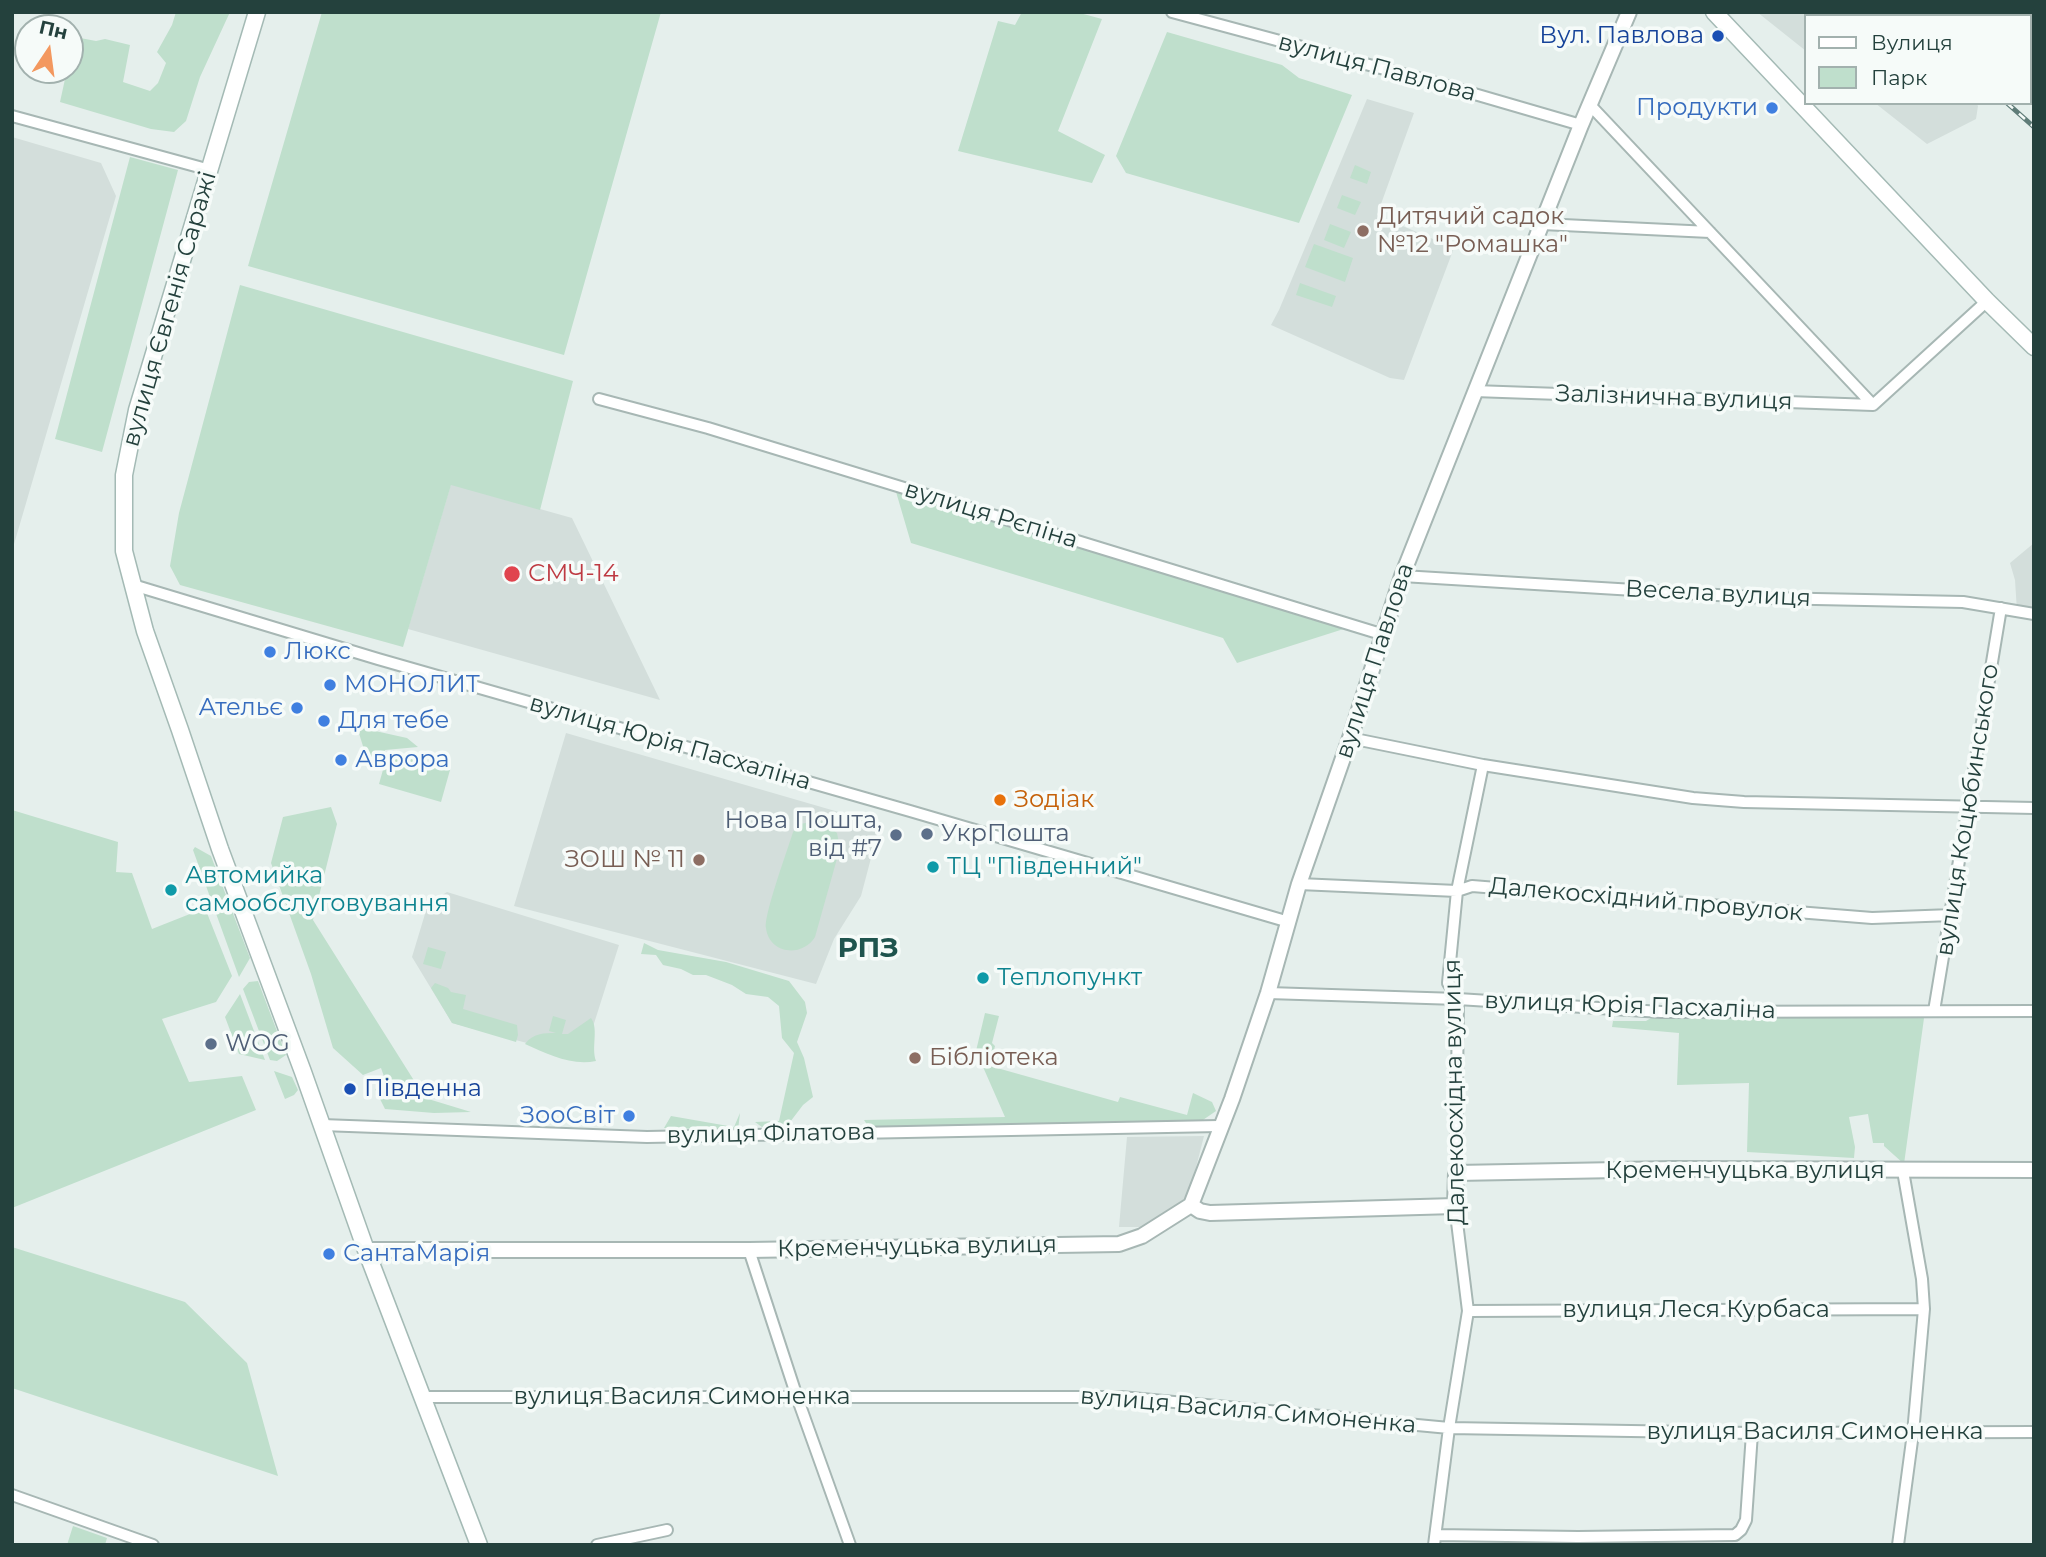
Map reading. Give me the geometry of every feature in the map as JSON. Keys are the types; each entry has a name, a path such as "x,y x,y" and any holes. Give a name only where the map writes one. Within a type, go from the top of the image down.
{"main road":[{"name":"вулиця Євгенія Саражі","path":"257,12 137,411 124,475 124,551 145,631 220,849 366,1250 479,1545"},
{"path":"1714,12 1987,301 2034,347"}],"street":[{"name":"вулиця Павлова","path":"1172,12 1440,83 1581,125"},
{"name":"вулиця Павлова","path":"1191,1205 1219,1126 1232,1099 1268,993 1299,884 1402,576 1581,125 1629,12"},
{"path":"1590,105 1873,405 1987,301"},
{"path":"12,116 210,170"},
{"path":"1542,224 1710,232"},
{"name":"Залізнична вулиця","path":"1474,391 1873,405"},
{"name":"вулиця Рєпіна","path":"599,399 708,428 1381,634"},
{"name":"Весела вулиця","path":"1402,576 1767,598 1963,601 2034,614"},
{"name":"вулиця Юрія Пасхаліна","path":"133,585 332,646 924,814 1289,922"},
{"name":"вулиця Коцюбинського","path":"1934,1012 2001,608"},
{"path":"1350,738 1483,765 1693,798 1744,802 2034,808"},
{"name":"Далекосхідна вулиця","path":"1435,1540 1449,1428 1468,1311 1455,1206 1458,999 1448,983 1457,891 1483,765"},
{"name":"Далекосхідний провулок","path":"1299,884 1457,891 1472,886 1872,918 1952,915"},
{"name":"вулиця Юрія Пасхаліна","path":"1268,993 1458,999 1661,1012 2034,1011"},
{"name":"вулиця Філатова","path":"322,1125 647,1137 1219,1126"},
{"name":"Кременчуцька вулиця","path":"1456,1172 1672,1168 2034,1170"},
{"path":"1898,1545 1913,1433 1924,1308 1903,1171"},
{"path":"1191,1205 1210,1213 1455,1206"},
{"name":"Кременчуцька вулиця","path":"366,1250 749,1250 1119,1244 1142,1236 1191,1205"},
{"path":"749,1250 797,1397 850,1545"},
{"name":"вулиця Леся Курбаса","path":"1468,1311 1924,1308"},
{"name":"вулиця Василя Симоненка","path":"421,1397 1121,1397 1449,1428 1752,1433 2034,1432"},
{"path":"1435,1540 1735,1535 1746,1520 1752,1433"},
{"path":"12,1495 153,1545"},
{"path":"597,1545 667,1530"}],"shaded area":[{"path":"1757,12 1866,14 1804,14 1804,49"},
{"name":"Дитячий садок №12 \"Ромашка\"","path":"1367,99 1414,113 1377,215 1454,248 1404,380 1390,378 1271,325"},
{"path":"1878,105 1977,105 1976,119 1927,144"},
{"path":"12,137 101,163 116,196 12,551"},
{"name":"СМЧ-14","path":"451,484 572,518 660,700 408,629"},
{"path":"2034,543 2034,614 2017,611 2015,580 2010,563"},
{"name":"ЗОШ № 11","path":"566,733 880,824 861,896 834,939 816,984 514,906"},
{"path":"447,892 619,945 583,1058 452,1023 412,957 428,904"},
{"path":"1204,1136 1191,1187 1183,1200 1164,1218 1144,1227 1119,1227 1127,1137"}],"green space":[{"path":"176,12 230,12 200,77 186,121 174,132 151,129 60,102 64,84 84,84 84,39 96,41 105,39 130,45 123,82 150,91 158,83 166,63 157,52"},
{"path":"322,12 661,12 564,355 248,266"},
{"path":"1022,12 1076,12 1102,19 1058,131 1105,155 1092,183 958,151 998,21 1015,25"},
{"path":"1167,32 1282,65 1299,78 1352,95 1299,223 1126,173 1116,156"},
{"path":"130,157 178,170 102,452 55,439"},
{"path":"1355,165 1371,172 1367,184 1350,178"},
{"path":"1342,195 1361,202 1355,215 1337,208"},
{"path":"1330,224 1351,232 1344,248 1324,240"},
{"path":"1314,244 1353,258 1345,282 1305,267"},
{"path":"1300,283 1336,296 1332,307 1296,295"},
{"path":"240,285 573,381 540,510 451,485 403,647 180,585 170,566 179,513"},
{"path":"894,485 1353,626 1237,663 1223,638 911,543"},
{"path":"357,727 407,738 418,747 385,750 379,760 367,759"},
{"path":"388,752 450,770 441,802 379,784"},
{"path":"331,807 337,824 313,920 425,1098 471,1112 434,1113 385,1109 375,1089 387,1085 381,1068 363,1075 333,1048 311,974 271,863 283,817"},
{"path":"12,810 118,842 116,872 132,873 152,929 205,908 232,976 216,1002 162,1019 189,1082 242,1076 256,1110 12,1208"},
{"path":"823,822 837,833 840,848 815,937 802,948 779,948 768,937 766,928 777,881 793,832 800,824"},
{"path":"195,847 211,856 250,958 239,977 193,850"},
{"path":"644,943 658,950 726,962 789,981 805,1002 807,1013 797,1042 804,1058 813,1097 803,1105 784,1130 766,1130 755,1122 779,1121 794,1053 782,1038 779,1006 768,997 746,994 732,985 706,975 693,975 663,965 656,955 641,954"},
{"path":"428,947 446,952 441,969 423,964"},
{"path":"258,981 286,1055 277,1061 270,1060 243,989 249,982"},
{"path":"435,983 451,992 466,995 463,1009 517,1025 516,1042 452,1023 431,988"},
{"path":"240,994 265,1060 239,1054 225,1017"},
{"path":"1925,1011 1904,1164 1884,1143 1873,1143 1868,1114 1849,1117 1855,1147 1854,1158 1747,1152 1749,1083 1677,1085 1679,1033 1612,1027 1613,1021 1646,1021 1661,1012"},
{"path":"985,1013 999,1016 992,1043 995,1046 990,1066 1118,1102 1120,1097 1187,1115 1193,1093 1212,1102 1216,1111 1200,1122 870,1129 864,1120 1005,1117 976,1051"},
{"path":"553,1016 566,1020 562,1034 568,1034 591,1018 596,1061 569,1060 525,1044 535,1036 556,1033 549,1031"},
{"path":"274,1071 292,1077 298,1090 294,1095 285,1099"},
{"path":"740,1113 738,1130 664,1128 671,1116 734,1127"},
{"path":"12,1247 185,1302 247,1363 278,1476 12,1388"},
{"path":"73,1526 107,1538 105,1545 67,1545"}],"railway":[{"path":"2009,105 2034,127"}],"place":[{"name":"Вул. Павлова","path":"1718,36"},
{"name":"Продукти","path":"1772,108"},
{"name":"Дитячий садок №12 \"Ромашка\"","path":"1363,231"},
{"name":"СМЧ-14","path":"512,574"},
{"name":"Люкс","path":"270,652"},
{"name":"МОНОЛИТ","path":"330,685"},
{"name":"Ательє","path":"297,708"},
{"name":"Для тебе","path":"324,721"},
{"name":"Аврора","path":"341,760"},
{"name":"Зодіак","path":"1000,800"},
{"name":"УкрПошта","path":"927,834"},
{"name":"Нова Пошта, від #7","path":"896,835"},
{"name":"ЗОШ № 11","path":"699,860"},
{"name":"ТЦ \"Південний\"","path":"933,867"},
{"name":"Автомийка самообслуговування","path":"171,890"},
{"name":"Теплопункт","path":"983,978"},
{"name":"WOG","path":"211,1044"},
{"name":"Бібліотека","path":"915,1058"},
{"name":"Південна","path":"350,1089"},
{"name":"ЗооСвiт","path":"629,1116"},
{"name":"СантаМарія","path":"329,1254"}],"district":[{"name":"РПЗ","path":"868,949"}]}
